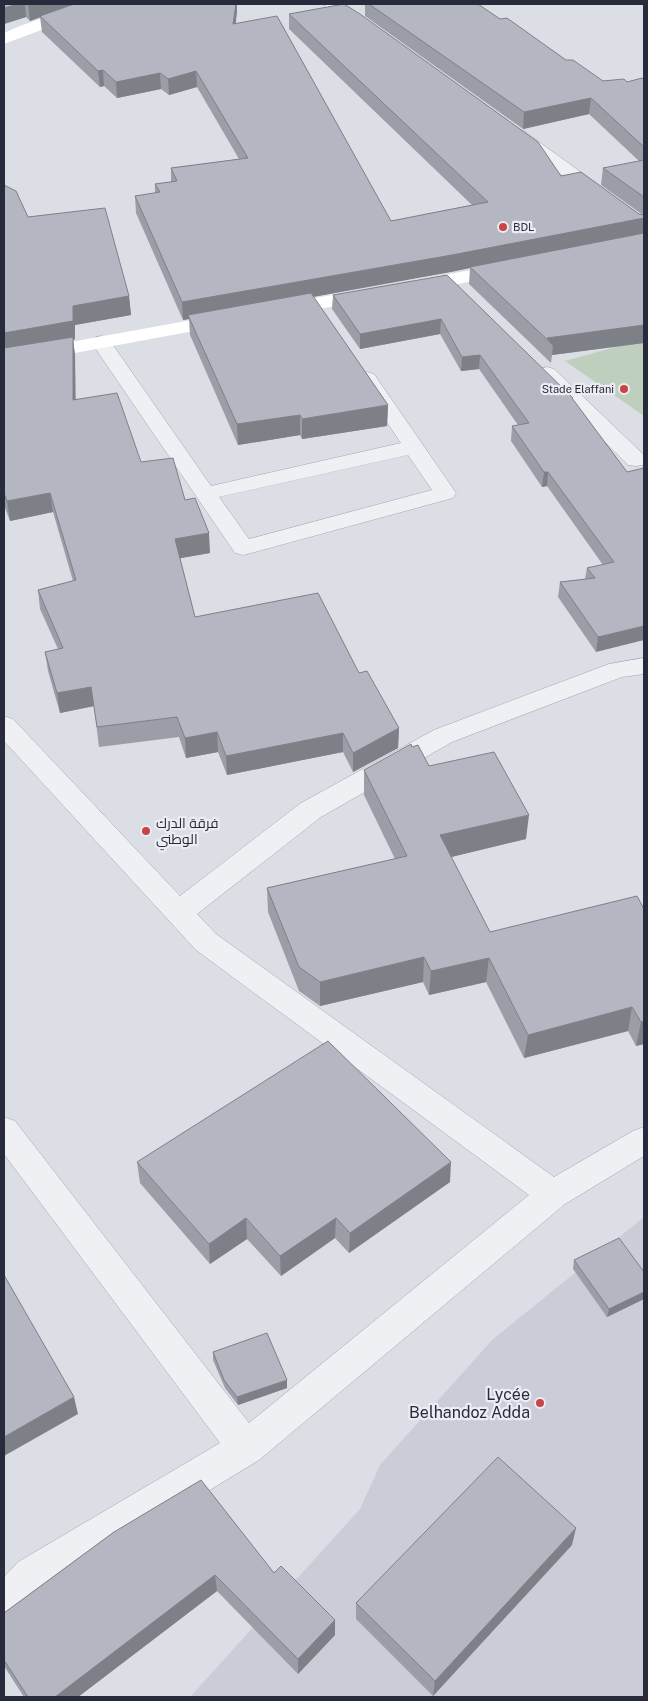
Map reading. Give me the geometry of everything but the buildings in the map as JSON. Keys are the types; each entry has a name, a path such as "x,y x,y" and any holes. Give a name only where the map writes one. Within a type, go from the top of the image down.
{"main road":[{"path":"4,39 25,29 97,4"},
{"path":"268,313 322,312 389,291 458,286 520,267"},
{"path":"4,360 238,318"}],"street":[{"path":"331,4 382,37"},
{"path":"501,123 644,226"},
{"path":"101,342 243,548 445,493 354,360"},
{"path":"533,359 636,460"},
{"path":"206,494 413,446"},
{"path":"178,913 311,810 443,736 618,670 644,666"},
{"path":"4,725 206,942 553,1194"},
{"path":"4,1130 246,1448"},
{"path":"4,1605 32,1576 246,1448 553,1194 644,1140"}],"shaded area":[{"name":"Lycée Belhandoz Adda","path":"644,1217 644,1697 190,1697 360,1509 380,1465 492,1340"}],"green space":[{"name":"Stade Elaffani","path":"644,339 644,416 565,361"}],"place":[{"name":"BDL","path":"503,227"},
{"name":"Stade Elaffani","path":"624,389"},
{"name":"فرقة الدرك الوطني","path":"146,831"},
{"name":"Lycée Belhandoz Adda","path":"540,1403"}]}
